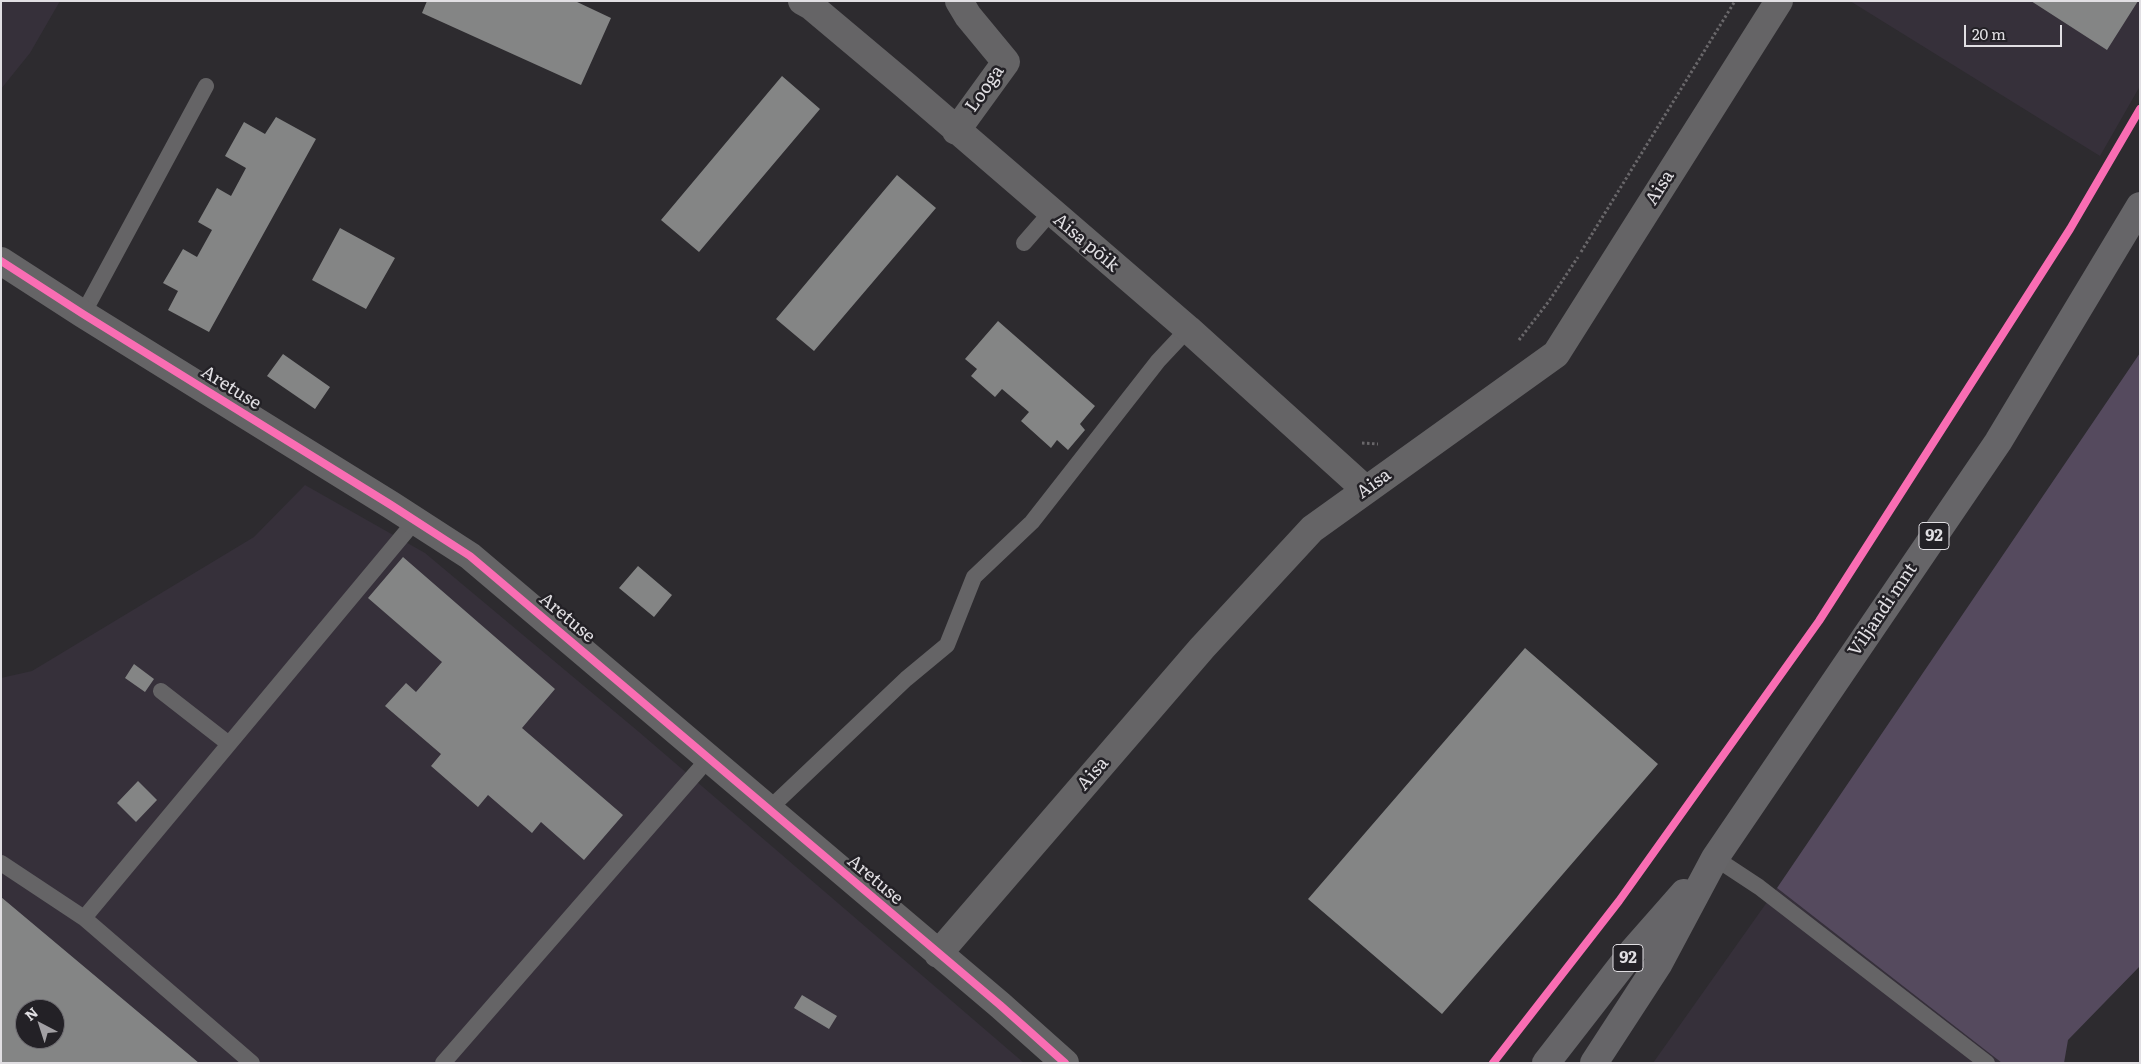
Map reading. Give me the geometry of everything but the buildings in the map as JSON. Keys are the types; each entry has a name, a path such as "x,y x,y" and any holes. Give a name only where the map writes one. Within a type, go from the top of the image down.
{"main road":[{"name":"Viljandi mnt","path":"1594,1063 1659,963 1715,858 1998,442 2140,206"},
{"name":"Viljandi mnt","path":"1546,1063 1633,951 1715,858"}],"street":[{"name":"Aisa põik","path":"802,1 811,6 1188,329 1366,490"},
{"name":"Looga","path":"956,130 1006,62 958,1"},
{"name":"Aisa","path":"938,954 1215,634 1312,528 1556,354 1779,1"},
{"name":"Aretuse","path":"1,261 82,314 470,556 1065,1063"}],"lane":[{"path":"82,314 206,86"},
{"path":"1024,243 1050,212"},
{"path":"768,809 906,680 947,645 974,577 1032,522 1158,362 1188,329"},
{"path":"84,918 415,521"},
{"path":"161,691 229,744"},
{"path":"443,1063 709,758"},
{"path":"1715,858 1759,887 1988,1063"},
{"path":"1,863 84,918 252,1063"}],"path":[{"path":"1512,346 1520,340 1549,301 1735,1"},
{"path":"1357,441 1378,444 1385,440"}],"shaded area":[{"path":"1,1 60,1 30,53 1,89"},
{"path":"1850,1 2140,1 2140,86 2100,156"},
{"path":"2140,353 2140,966 2068,1040 2064,1063 2002,1063 1777,888"},
{"path":"305,485 425,553 639,732 1024,1063 1,1063 1,678 32,671 254,537"},
{"path":"1777,888 2002,1063 1653,1063"}],"cycle path":[{"path":"1493,1063 1619,901 1819,621 2070,229 2140,109"},
{"path":"1,261 470,556 1000,1005 1065,1063"}]}
